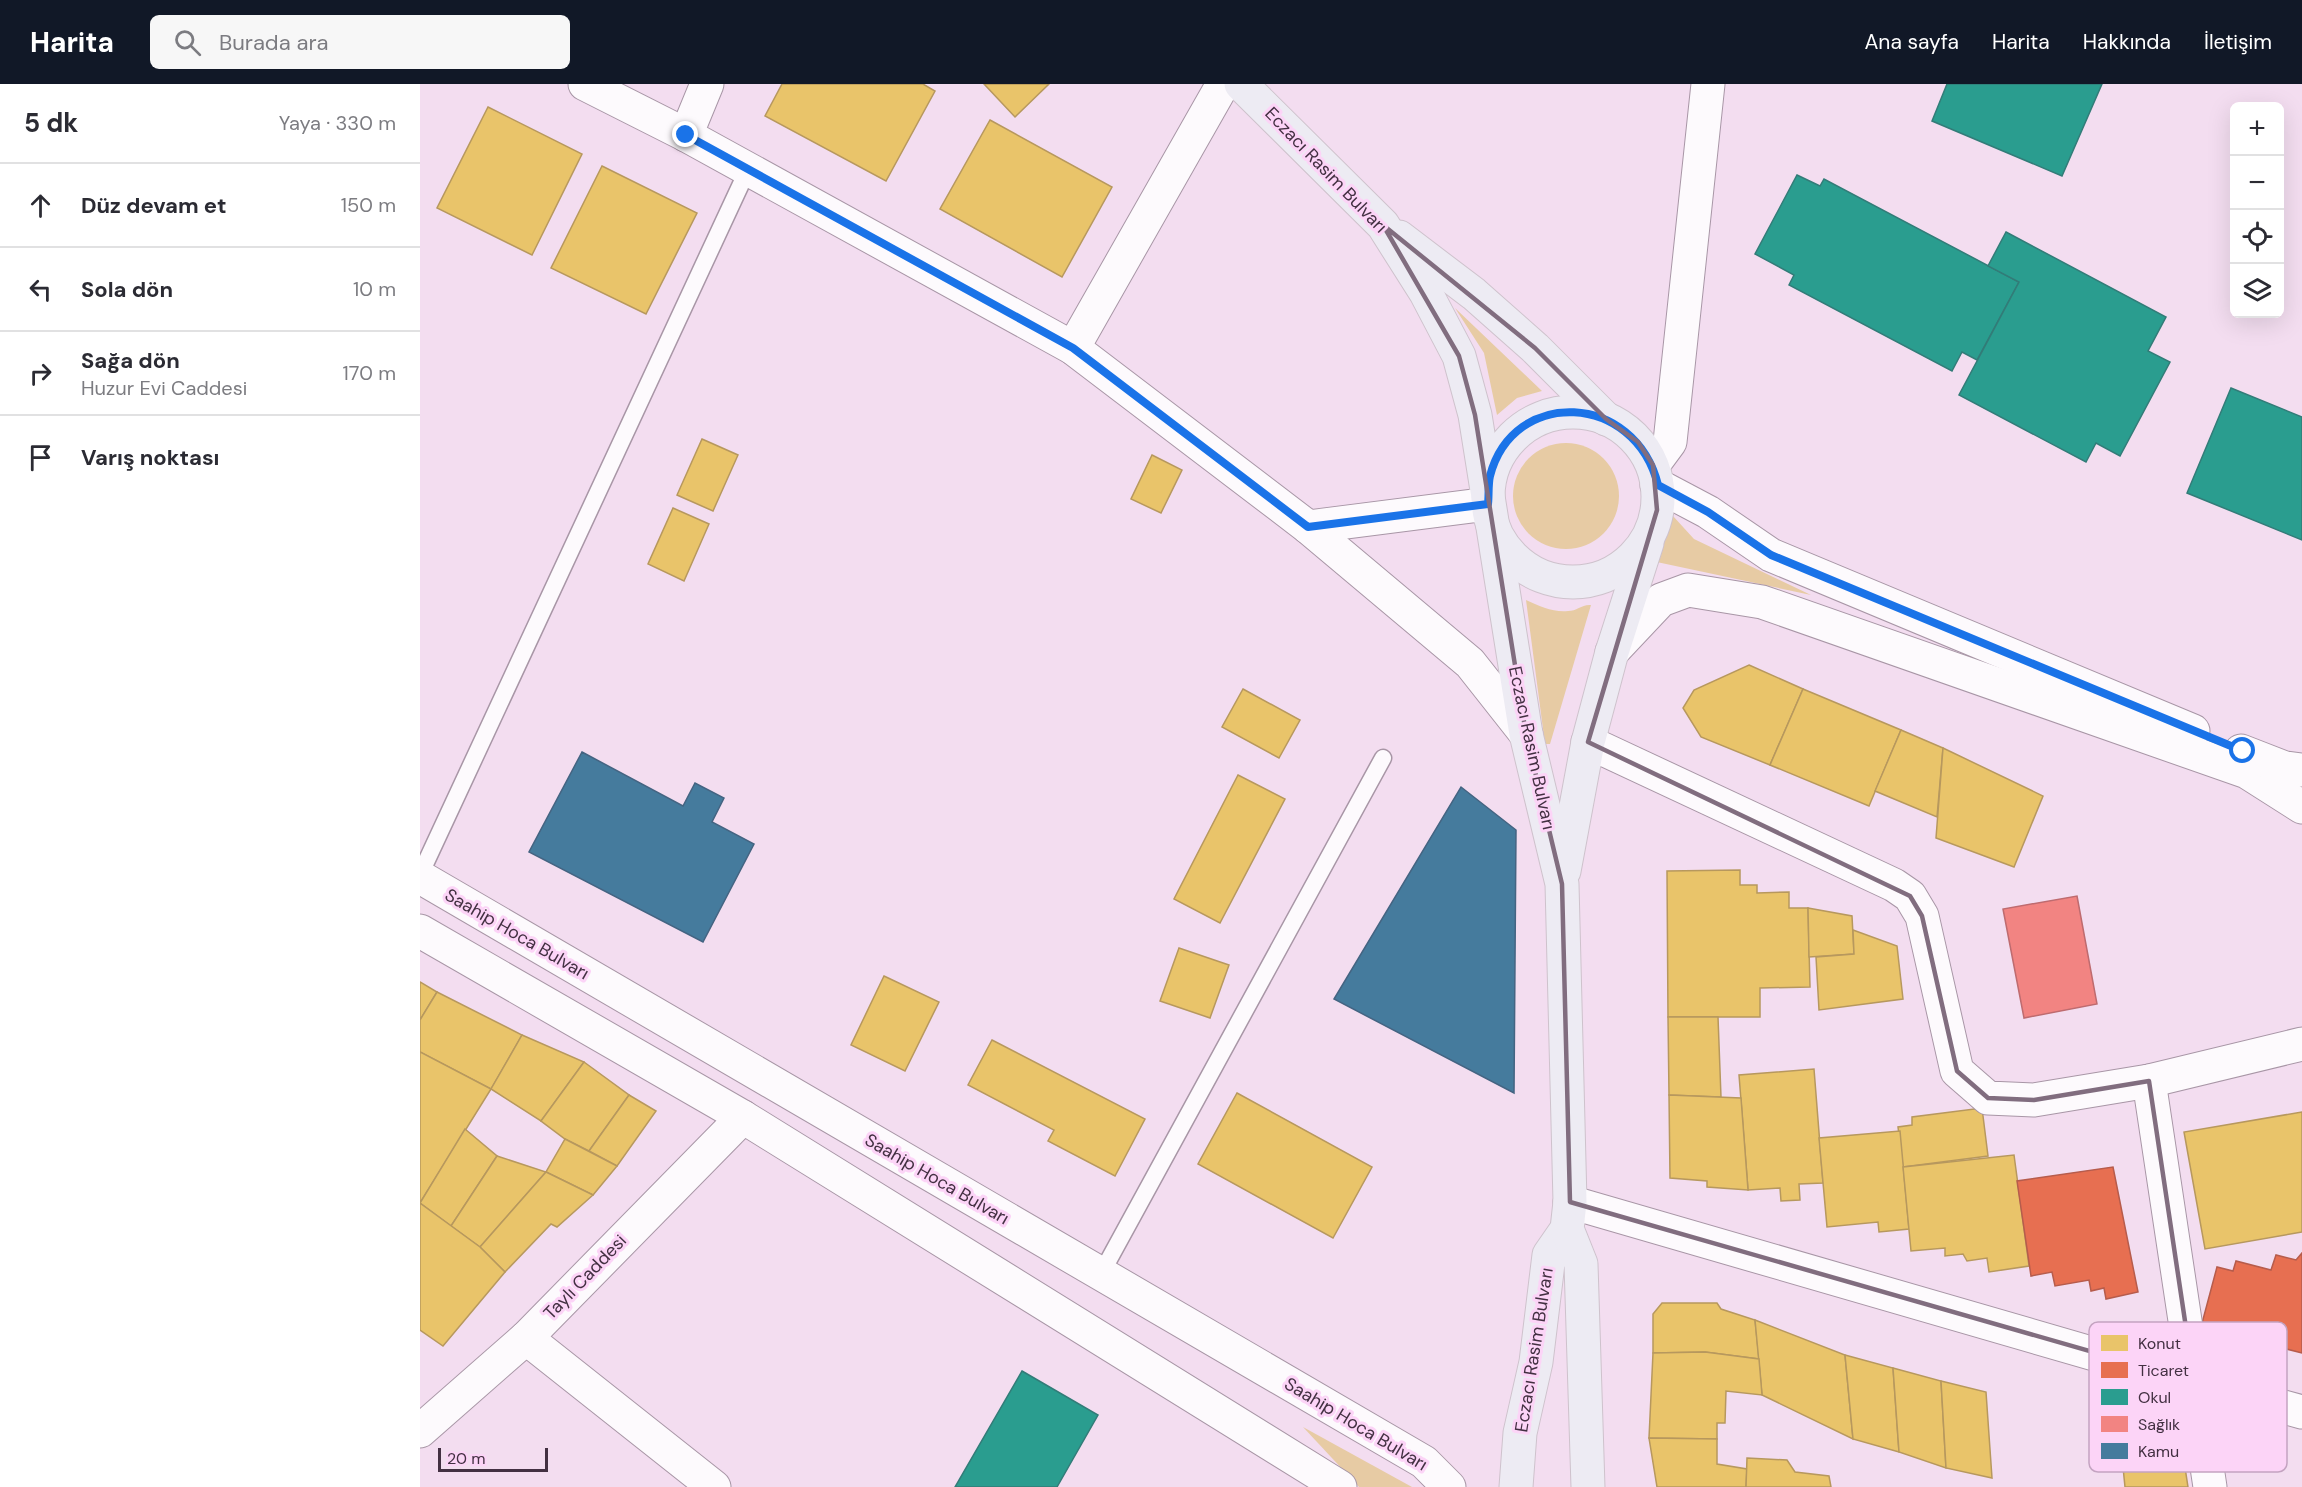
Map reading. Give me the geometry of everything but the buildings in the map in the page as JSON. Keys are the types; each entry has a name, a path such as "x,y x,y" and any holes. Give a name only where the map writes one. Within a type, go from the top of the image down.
{"main road":[{"name":"Eczacı Rasim Bulvarı","path":"1241,84 1383,225 1426,293 1459,356 1475,415 1526,734 1562,884 1569,1215 1550,1255 1536,1362 1520,1433 1516,1487"},
{"path":"1383,225 1474,294 1535,348 1606,419"},
{"path":"1562,884 1588,742 1612,652 1650,533 1657,510 1655,475 1638,442 1619,425 1594,415 1567,412 1541,418 1518,432 1500,452 1490,477 1488,504 1495,531 1510,554 1532,571 1558,580 1585,581 1612,573 1634,556 1650,533"},
{"path":"1569,1215 1581,1264 1588,1487"}],"street":[{"path":"585,84 686,135 1073,348 1308,527 1470,663 1526,734"},
{"path":"686,135 707,84"},
{"path":"1073,348 1223,84"},
{"path":"1708,84 1670,442 1655,475 1771,555 2232,747 2285,768 2302,770"},
{"path":"1308,527 1488,504"},
{"path":"1612,652 1661,600 1688,590 1762,602 2247,772 2302,807"},
{"path":"1588,742 1894,885 1910,896 1922,916 1958,1071 1988,1098 2034,1100 2149,1081 2302,1044"},
{"name":"Saahip Hoca Bulvarı","path":"420,876 1424,1462 1449,1487"},
{"path":"420,931 743,1117 1340,1487"},
{"path":"2149,1081 2185,1322"},
{"name":"Taylı Caddesi","path":"420,1431 526,1338 743,1117"},
{"path":"1569,1215 2089,1354"},
{"path":"526,1338 714,1487"},
{"path":"2287,1408 2302,1412"},
{"path":"2208,1472 2210,1487"}],"lane":[{"path":"420,876 748,169"},
{"path":"1101,1274 1383,758"}],"highlighted area":[{"path":"1383,225 1535,348 1606,419 1638,442 1653,465 1657,510 1588,742 1910,896 1922,916 1957,1071 1988,1098 2034,1100 2149,1081 2194,1381 1570,1202 1562,884 1526,734 1475,415 1459,356"}],"shaded area":[{"path":"1455,308 1542,391 1517,398 1497,415 1484,353"},
{"path":"1566,443 1586,447 1603,459 1615,476 1619,496 1615,516 1603,533 1586,545 1566,549 1546,545 1529,533 1517,516 1513,496 1517,476 1529,459 1546,447"},
{"path":"1673,516 1694,539 1811,595 1652,561"},
{"path":"1526,600 1558,611 1571,611 1591,605 1550,744 1545,744"},
{"path":"1303,1427 1412,1487 1359,1487"}],"route":[{"path":"686,135 1073,348 1308,527 1488,504 1490,477 1500,452 1518,432 1541,418 1567,412 1594,415 1619,425 1638,442 1653,465 1658,485 1708,512 1771,555 2071,682 2243,751"}]}
